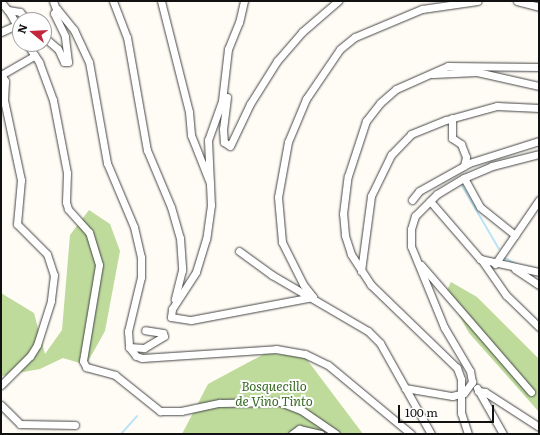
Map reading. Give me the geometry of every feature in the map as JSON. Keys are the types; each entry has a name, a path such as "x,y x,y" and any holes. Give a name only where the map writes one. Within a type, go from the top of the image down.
{"street":[{"path":"53,1 56,9 74,30 89,62 107,163 134,227 141,257 141,277 128,331 129,347 136,356 142,358 276,349 305,354 328,365 411,434"},
{"path":"113,1 127,37 147,150 171,207 180,238 182,270 171,317 191,320 256,306 313,297"},
{"path":"161,1 189,112 191,135 208,181 212,184"},
{"path":"231,40 229,90 223,129 224,142 230,146 250,104 277,61 302,32 338,1"},
{"path":"313,297 303,284 282,242 278,198 288,142 306,99 340,49 355,37 422,8 478,1"},
{"path":"517,1 539,7"},
{"path":"1,2 12,17"},
{"path":"172,309 194,276 211,214 212,184 208,140 222,101 231,40 239,22 245,2"},
{"path":"52,43 58,48 64,62 68,62 65,36 54,12 56,9"},
{"path":"8,10 20,12"},
{"path":"1,32 12,26"},
{"path":"33,52 53,100 67,173 66,202 68,209 89,232 99,265 84,365 115,375 160,411 181,411 220,403 280,402 301,410 336,434"},
{"path":"1,385 30,356 37,345 51,301 54,275 47,254 17,224 21,180 2,88 4,81 1,75 35,55"},
{"path":"468,434 460,413 461,379 457,368 371,285 361,271 346,242 343,214 348,176 362,130 372,112 386,97 428,74 456,65 539,68"},
{"path":"428,74 477,72 539,86"},
{"path":"361,271 371,196 391,155 411,134 452,118 497,106 539,108"},
{"path":"452,118 452,138 461,144 466,158 464,166"},
{"path":"412,200 419,191 464,166 539,141"},
{"path":"504,434 472,382 470,371 444,327 411,246 411,229 415,216 430,201 464,178 492,166 539,154"},
{"path":"464,178 480,206 515,235"},
{"path":"495,264 515,235 536,209 539,200"},
{"path":"430,201 480,259 506,295 539,327"},
{"path":"239,251 272,275 313,297 372,334 380,343 431,434"},
{"path":"480,259 495,264 539,272"},
{"path":"416,260 531,392"},
{"path":"512,267 539,285"},
{"path":"129,347 144,348 164,336 162,333 145,330"},
{"path":"405,388 447,396 461,395 472,382"},
{"path":"478,391 485,392 539,427"},
{"path":"1,405 20,424 75,426"},
{"path":"292,434 299,429 320,434"}],"green space":[{"path":"89,210 110,224 120,251 105,331 86,365 63,358 40,369 1,376 1,293 34,313 45,354 62,330 70,235"},
{"path":"451,282 477,297 539,359 539,412 469,333 446,292"},
{"name":"Bosquecillo de Vino Tinto","path":"266,353 305,357 363,434 182,434 208,384"}],"waterway":[{"path":"461,184 499,249"},
{"path":"503,257 516,264"},
{"path":"121,434 137,416"}]}
